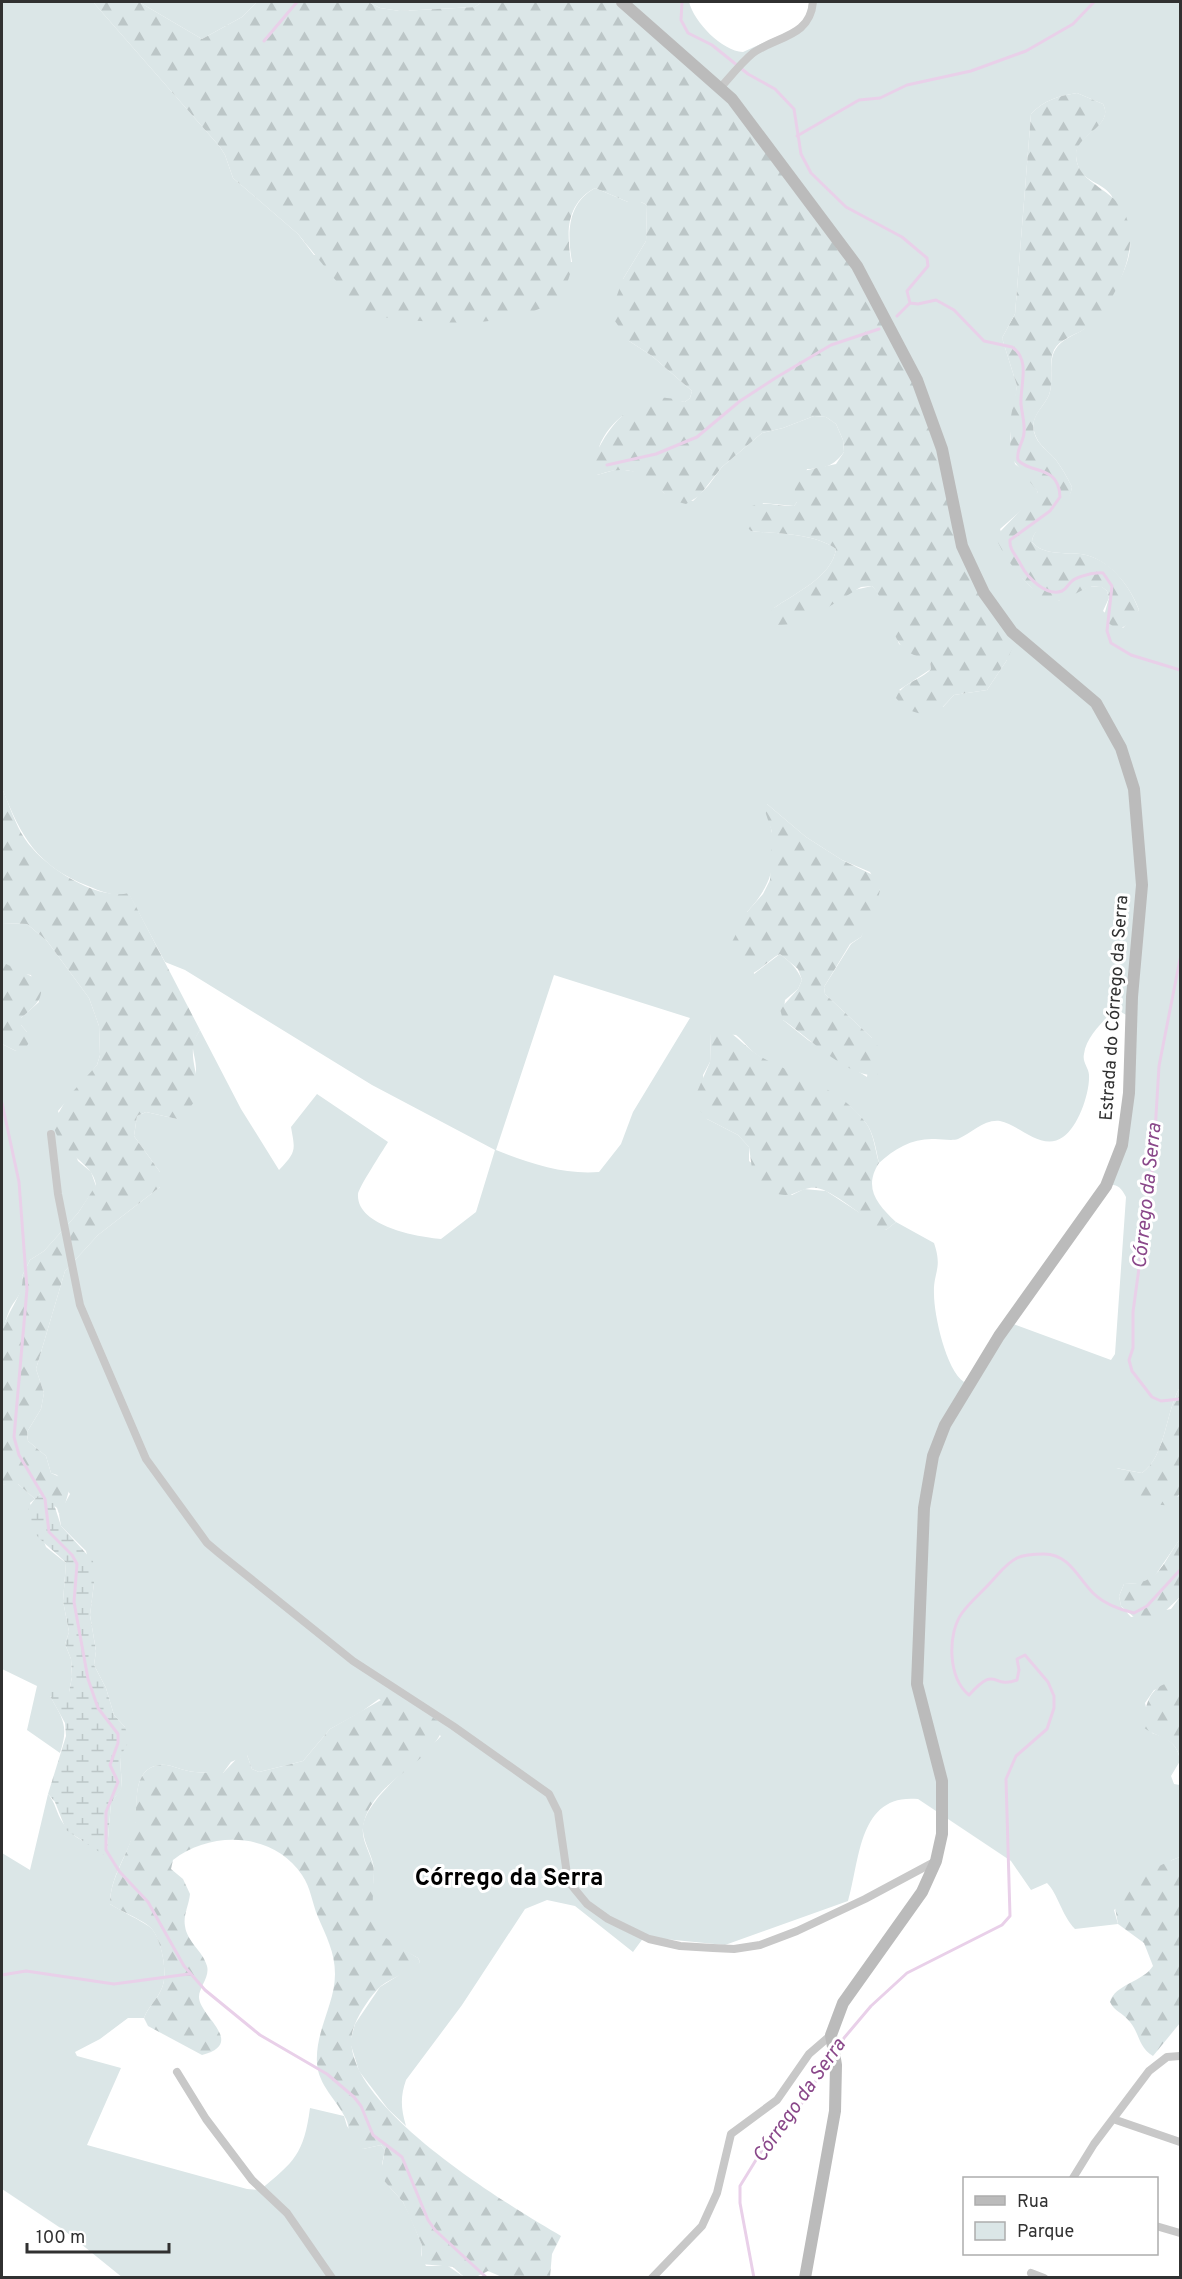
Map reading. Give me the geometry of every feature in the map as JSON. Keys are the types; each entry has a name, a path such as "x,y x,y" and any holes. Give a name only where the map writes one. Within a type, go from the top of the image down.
{"street":[{"name":"Estrada do Córrego da Serra","path":"622,2 721,87 749,120 857,266 918,380 942,449 962,546 984,592 1018,638 1095,703 1121,748 1134,789 1142,885 1132,998 1129,1093 1117,1161 1106,1186 1027,1294 945,1425 928,1479 917,1684 942,1781 942,1834 936,1861 922,1892 843,2003 832,2041"},
{"path":"721,87 754,52 805,25 811,15 813,2"},
{"path":"51,1134 58,1194 75,1285 122,1407 146,1458 207,1543 220,1554 353,1661 549,1794 558,1812 568,1881 587,1904 608,1919 649,1939 680,1946 734,1949 760,1945 797,1932 936,1861"},
{"path":"652,2277 702,2226 717,2193 731,2134 777,2100 809,2054 832,2041 836,2065 831,2135 805,2277"},
{"path":"1074,2177 1113,2119 1155,2065 1177,2056"},
{"path":"177,2072 206,2119 252,2180 286,2213 332,2277"},
{"path":"1113,2119 1180,2142"},
{"path":"1158,2227 1180,2233"},
{"path":"1031,2273 1044,2277"}],"green space":[{"path":"2,2 93,2 220,147 233,178 298,234 314,255 572,262 571,220 579,202 595,188 628,202 641,202 647,205 646,241 623,279 629,341 652,356 692,391 690,398 685,402 659,401 647,404 625,414 616,421 601,442 597,475 618,469 638,472 652,480 664,493 693,501 722,467 762,433 814,416 826,417 836,424 843,440 844,452 828,466 807,469 794,506 763,503 751,531 807,537 836,549 828,568 820,576 774,608 872,586 881,596 899,644 930,661 931,669 899,690 943,707 954,695 987,690 1007,660 628,10 616,2 689,2 697,18 710,34 726,47 743,52 805,24 809,2 1180,2 1180,1387 1161,1445 1150,1465 1142,1473 1116,1468 1178,1497 1180,1493 1180,1539 1154,1577 1146,1583 1124,1584 1119,1596 1121,1606 1131,1617 1171,1609 1180,1597 1180,1682 1154,1690 1145,1703 1152,1733 1171,1742 1179,1755 1180,1761 1171,1776 1174,1784 1180,1785 1180,1857 1172,1860 1114,1910 1118,1924 1075,1929 1047,1883 1031,1890 1011,1861 918,1799 898,1800 883,1807 873,1818 865,1833 848,1901 725,1945 644,1937 633,1952 575,1906 547,1900 525,1909 462,2005 406,2080 402,2103 406,2126 388,2109 359,2071 350,2042 355,2024 380,1987 420,1962 418,1958 388,1941 376,1929 372,1921 370,1912 374,1866 363,1831 365,1819 381,1794 441,1736 379,1699 330,1729 303,1761 259,1772 252,1769 247,1755 231,1762 223,1773 195,1772 162,1765 150,1768 144,1773 138,1788 135,1829 113,1884 110,1904 148,1926 155,1933 163,1958 163,1984 144,2018 128,2018 100,2039 75,2052 77,2056 121,2068 87,2145 247,2189 260,2190 296,2156 308,2124 310,2108 344,2116 347,2126 363,2149 381,2145 385,2150 382,2164 385,2182 403,2202 409,2214 422,2245 421,2255 426,2266 448,2266 464,2277 123,2278 65,2231 2,2189 2,1853 30,1870 48,1794 72,1834 107,1850 111,1803 122,1787 120,1757 125,1727 114,1715 106,1688 94,1665 96,1651 90,1615 94,1583 86,1551 61,1526 59,1514 70,1494 57,1475 51,1473 46,1456 28,1441 27,1432 41,1409 44,1393 36,1369 65,1271 98,1235 160,1187 160,1172 134,1136 137,1116 146,1112 177,1119 195,1075 193,1046 200,1030 241,1109 279,1170 292,1154 291,1127 317,1094 388,1142 359,1190 360,1205 367,1214 390,1228 418,1236 441,1239 476,1212 495,1150 372,1085 185,970 165,962 129,894 113,894 88,886 70,878 43,859 24,835 2,788","holes":["1077,93 1103,104 1104,119 1081,142 1076,156 1078,165 1085,176 1111,195 1129,238 1130,252 1122,276 1099,313 1084,329 1061,343 1053,355 1049,395 1036,416 1033,426 1038,440 1056,460 1072,487 1065,502 1038,528 1032,542 1042,550 1091,557 1117,574 1130,591 1139,610 1123,628 1103,611 1109,598 1107,591 1101,586 1088,587 1058,601 1035,590 1019,574 1000,529 1033,500 1038,492 1027,474 1015,464 1010,439 1017,386 1002,338 1015,314 1031,114 1046,102","767,804 806,837 842,860 870,872 880,891 861,937 851,944 824,987 825,994 872,1038 867,1077 808,1040 783,1020 785,1000 798,989 802,980 787,960 780,954 754,974 747,912 761,894 770,876 773,845","554,975 690,1018 633,1112 621,1144 599,1172 559,1170 496,1150","1121,1012 1128,1016 1121,1158 1108,1185 1119,1187 1126,1197 1115,1354 1111,1360 1008,1322 964,1382 952,1366 942,1341 936,1315 934,1294 938,1259 934,1243 896,1222 886,1230 826,1191 804,1189 792,1195 749,1161 749,1147 738,1135 707,1119 703,1075 710,1062 711,1033 736,1035 760,1057 831,1092 844,1101 869,1127 879,1163 891,1153 912,1142 927,1139 958,1139 983,1124 994,1121 1008,1123 1039,1140 1055,1141 1063,1137 1074,1126 1078,1118 1089,1082 1089,1072 1084,1057 1085,1048 1095,1031 1112,1013"]},
{"path":"93,2 139,2 202,39 242,17 257,2 368,2 380,8 400,11 475,7 482,2 616,2 628,10 715,85 852,266 905,365 932,430 957,544 1015,642 1007,660 987,690 954,695 937,713 919,713 905,707 896,698 902,688 931,669 930,662 902,647 882,602 872,586 861,587 802,620 777,625 768,621 769,614 774,608 802,590 828,568 836,549 807,537 751,531 745,525 743,513 748,508 760,504 794,506 797,502 793,481 798,472 836,464 844,452 843,440 836,424 826,417 814,416 762,433 722,467 699,496 686,504 669,496 640,474 631,471 617,470 597,475 591,466 596,454 610,430 629,410 653,399 669,398 685,402 690,398 692,391 652,356 629,341 610,314 623,279 646,241 647,205 641,202 628,202 595,188 582,198 573,210 569,225 570,274 558,295 538,310 510,318 479,322 414,321 364,315 298,234 233,178 220,147"},
{"path":"139,2 257,2 242,17 202,39"},
{"path":"368,2 482,2 475,7 400,11 380,8"},
{"path":"1077,93 1103,104 1105,112 1104,119 1077,148 1079,168 1124,211 1129,225 1130,244 1121,279 1101,314 1083,330 1060,343 1052,355 1049,395 1036,416 1033,426 1040,444 1053,456 1072,487 1064,505 1038,529 1032,542 1042,550 1091,556 1117,574 1130,591 1139,610 1130,623 1118,630 1103,619 1109,598 1107,591 1102,587 1090,587 1064,600 1050,600 1030,587 1004,554 996,536 1038,492 1010,456 1011,416 1017,386 1002,338 1015,314 1031,114 1052,99"},
{"path":"2,788 21,833 44,860 86,887 101,892 129,893 200,1030 194,1042 193,1054 198,1087 190,1108 177,1119 146,1112 137,1116 134,1136 160,1172 163,1179 160,1187 98,1235 65,1271 36,1369 44,1393 41,1409 27,1432 28,1441 46,1456 51,1473 64,1479 70,1487 64,1508 59,1514 57,1508 40,1494 35,1499 18,1484 2,1485 2,1333 21,1289 22,1276 30,1260 44,1251 78,1213 96,1185 89,1170 61,1142 53,1123 67,1098 97,1065 100,1055 99,1026 89,998 47,941 27,924 2,923"},
{"path":"767,804 806,837 842,860 875,876 880,891 872,918 861,937 850,944 824,987 825,994 872,1038 881,1051 877,1075 854,1070 841,1063 783,1020 780,1009 798,989 802,980 798,969 780,954 748,975 738,967 732,942 747,912 763,894 770,880 772,832 764,808"},
{"path":"2,923 27,924 47,941 89,998 99,1026 100,1055 97,1065 58,1111 78,1161 91,1172 96,1186 78,1213 44,1251 30,1260 22,1276 22,1290 10,1309 2,1333 2,1044 16,1051 27,1032 21,1025 21,1018 39,1002 31,975 18,973 2,962"},
{"path":"2,962 41,981 42,988 39,998 21,1018 21,1025 30,1041 25,1049 16,1051 2,1044"},
{"path":"720,1026 761,1057 817,1084 856,1111 871,1132 879,1163 872,1180 874,1195 883,1209 896,1222 886,1230 877,1227 848,1204 823,1190 811,1188 789,1195 777,1194 753,1176 749,1147 738,1135 707,1119 696,1106 697,1092 710,1062 711,1033"},
{"path":"1180,1387 1180,1493 1172,1505 1144,1502 1127,1494 1108,1474 1115,1468 1142,1473 1150,1465 1161,1445"},
{"path":"18,1484 35,1499 30,1503 46,1547 66,1563 63,1601 69,1632 65,1644 71,1659 72,1677 69,1692 50,1696 63,1723 64,1736 60,1753 27,1730 37,1686 2,1669 2,1485"},
{"path":"40,1494 52,1498 61,1526 93,1561 94,1583 90,1615 96,1651 94,1665 106,1688 114,1715 125,1727 129,1741 120,1757 122,1788 111,1803 107,1850 104,1855 66,1830 55,1802 48,1794 66,1736 65,1723 50,1696 53,1687 69,1692 72,1677 71,1659 65,1644 69,1632 63,1601 66,1563 34,1532 27,1514 31,1504"},
{"path":"1180,1539 1180,1597 1156,1620 1142,1624 1121,1606 1119,1596 1124,1584 1145,1581 1153,1577"},
{"path":"1180,1682 1180,1760 1178,1752 1171,1743 1143,1727 1151,1695 1162,1685"},
{"path":"395,1692 444,1725 427,1752 376,1798 363,1828 374,1872 373,1918 375,1926 388,1940 418,1958 420,1962 381,1986 370,1999 355,2024 353,2052 367,2083 393,2114 427,2145 503,2200 561,2236 552,2254 550,2277 502,2277 488,2271 476,2277 464,2277 453,2267 421,2264 422,2245 403,2202 385,2182 381,2171 385,2150 381,2145 363,2149 352,2145 346,2119 324,2085 318,2071 317,2051 332,1996 335,1966 330,1944 307,1885 290,1861 275,1850 259,1843 241,1840 223,1840 205,1844 188,1850 173,1860 171,1869 183,1879 190,1894 185,1918 186,1932 205,1961 208,1970 199,1997 221,2036 221,2044 215,2050 202,2055 148,2026 144,2018 163,1984 164,1967 161,1949 155,1934 148,1925 110,1904 113,1885 134,1829 140,1780 150,1768 167,1765 202,1773 223,1773 242,1753 247,1755 252,1769 259,1772 303,1761 330,1729"},
{"path":"1180,1857 1180,2023 1153,2056 1144,2049 1130,2022 1110,2002 1117,1991 1143,1976 1153,1966 1144,1943 1118,1924 1114,1902 1144,1875"}],"waterway":[{"path":"264,41 297,2"},
{"name":"Córrego da Serra","path":"682,2 681,20 688,33 712,45 748,74 775,89 794,109 801,154 811,173 846,207 902,237 927,258 928,266 907,291 910,303"},
{"path":"797,136 859,100 880,98 907,85 971,71 1026,51 1073,24 1094,2"},
{"name":"Córrego da Serra","path":"910,303 918,304 936,300 954,310 984,341 1012,347 1021,359 1023,366 1021,404 1024,429 1018,460 1055,479 1060,497 1050,511 1010,540 1012,550 1024,570 1038,585 1056,592 1064,590 1078,578 1103,573 1112,586 1107,631 1111,643 1131,655 1180,670"},
{"path":"897,316 910,303"},
{"path":"607,465 656,454 697,437 740,401 777,377 831,345 879,329"},
{"name":"Córrego da Serra","path":"1180,959 1159,1066 1153,1165 1133,1312 1133,1348 1129,1360 1132,1371 1152,1397 1161,1401 1180,1399"},
{"path":"2,1103 19,1182 27,1289 14,1437 19,1455 45,1499 49,1532 72,1555 77,1564 74,1602 88,1679 98,1708 118,1734 118,1743 110,1765 118,1782 106,1812 106,1850 119,1871 148,1902 184,1966 205,1990 260,2035 327,2074 354,2097 361,2106 373,2135 402,2157 428,2220 435,2230 487,2278"},
{"name":"Córrego da Serra","path":"838,2050 844,2038 871,2006 907,1973 1002,1925 1010,1916 1006,1779 1016,1756 1047,1729 1054,1708 1054,1696 1048,1682 1025,1655 1017,1659 1019,1670 1017,1680 1003,1682 990,1679 969,1695 957,1678 952,1656 954,1632 962,1613 1006,1566 1013,1560 1027,1555 1044,1554 1060,1558 1067,1562 1097,1597 1112,1606 1134,1613 1147,1606 1180,1570"},
{"path":"2,1975 26,1971 114,1984 189,1974"},
{"name":"Córrego da Serra","path":"754,2278 740,2203 740,2186 767,2142 793,2117 831,2057"}],"district":[{"name":"Córrego da Serra","path":"509,1879"}]}
